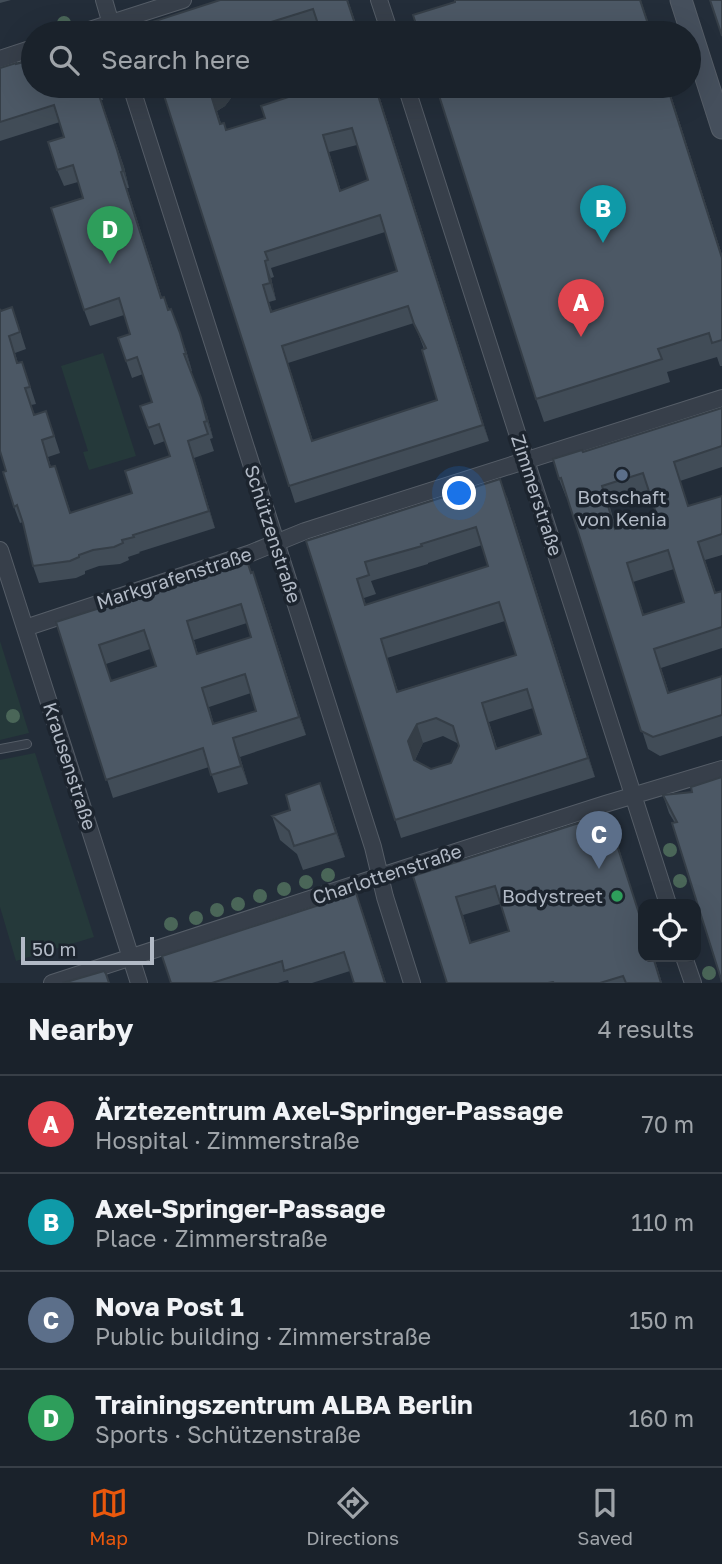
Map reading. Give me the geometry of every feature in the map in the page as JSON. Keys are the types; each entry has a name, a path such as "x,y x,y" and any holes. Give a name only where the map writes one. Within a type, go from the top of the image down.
{"main road":[{"path":"681,0 688,21"},
{"path":"701,58 720,114"}],"street":[{"path":"104,0 111,21"},
{"path":"130,21 183,0"},
{"path":"379,0 386,21"},
{"path":"0,59 21,52"},
{"name":"Schützenstraße","path":"135,98 381,876 412,983"},
{"name":"Zimmerstraße","path":"410,98 666,899"},
{"name":"Markgrafenstraße","path":"25,628 238,558 305,531 722,398"},
{"name":"Krausenstraße","path":"0,550 139,983"},
{"name":"Charlottenstraße","path":"52,983 722,769"},
{"path":"686,962 693,983"}],"lane":[{"path":"0,749 27,744"}],"green space":[{"path":"103,353 136,456 89,470 83,452 88,451 61,366"},
{"path":"0,641 29,733 0,740"},
{"path":"35,753 94,937 16,961 0,907 0,760"}],"building":[{"path":"220,0 347,0 354,21 317,21 313,9 274,21 155,21"},
{"path":"640,0 647,21 415,21 413,15 455,2"},
{"path":"710,0 722,0 722,36"},
{"path":"21,63 21,98 100,98 161,298 164,297 168,310 171,309 201,398 208,434 188,441 209,511 133,535 134,537 122,540 123,543 114,547 93,550 70,561 33,566 23,523 17,505 14,507 3,472 6,471 0,451 0,309 1,311 12,307 20,332 9,336 17,363 22,362 30,387 25,388 34,415 46,411 54,436 42,440 50,467 55,466 70,513 132,493 125,471 170,456 159,424 148,428 140,406 152,402 137,357 126,361 118,338 130,334 119,298 84,310 51,208 83,198 73,165 57,170 48,142 64,137 54,105 0,122 0,68"},
{"path":"165,98 212,98 220,124 224,123 226,130 265,118 261,106 286,98 379,98 483,425 289,486","holes":["352,128 368,180 340,191 323,135","380,215 397,271 271,312 263,285 270,283 265,252","408,306 426,348 422,350 437,400 312,441 282,346"]},
{"path":"440,98 671,98 722,258 722,340 712,343 709,333 658,349 662,359 536,399"},
{"path":"722,408 722,446 674,462 688,506 722,496 722,534 698,542 715,593 722,591 722,627 654,649 668,693 722,676 722,715 653,737 641,731 553,459 582,450 583,452","holes":["643,473 657,516 615,529 602,486","668,550 684,602 643,615 627,563"]},
{"path":"500,479 588,758 395,820 306,541","holes":["476,527 488,566 365,605 357,579 369,575 365,562 422,546 421,544","499,602 516,655 397,692 381,639","527,689 541,734 496,749 482,703","436,718 453,726 459,746 451,763 431,769 414,760 408,741 417,724"]},
{"path":"247,561 251,573 253,572 299,717 233,738 241,766 211,775 203,748 106,780 56,622","holes":["241,604 251,637 197,654 187,621","144,630 156,666 111,681 99,645","245,674 256,711 213,724 202,688"]},
{"path":"722,777 722,982 701,915 701,899 696,899 672,823 677,822 663,795 692,792 691,787"},
{"path":"320,783 336,833 294,846 289,831 272,816 290,810 286,795"},
{"path":"607,814 638,910 638,962 655,962 661,983 626,983 623,976 600,983 447,983 413,876","holes":["495,886 509,931 470,943 456,897"]},
{"path":"356,893 385,983 354,983 344,952 284,971 282,961 212,983 171,983 162,956"},
{"path":"104,971 109,983 63,983"}],"place":[{"name":"Axel-Springer-Passage","path":"603,243"},
{"name":"Trainingszentrum ALBA Berlin","path":"110,264"},
{"name":"Ärztezentrum Axel-Springer-Passage","path":"581,337"},
{"name":"Botschaft von Kenia","path":"622,475"},
{"name":"Nova Post 1","path":"599,869"},
{"name":"Bodystreet","path":"617,896"}]}
